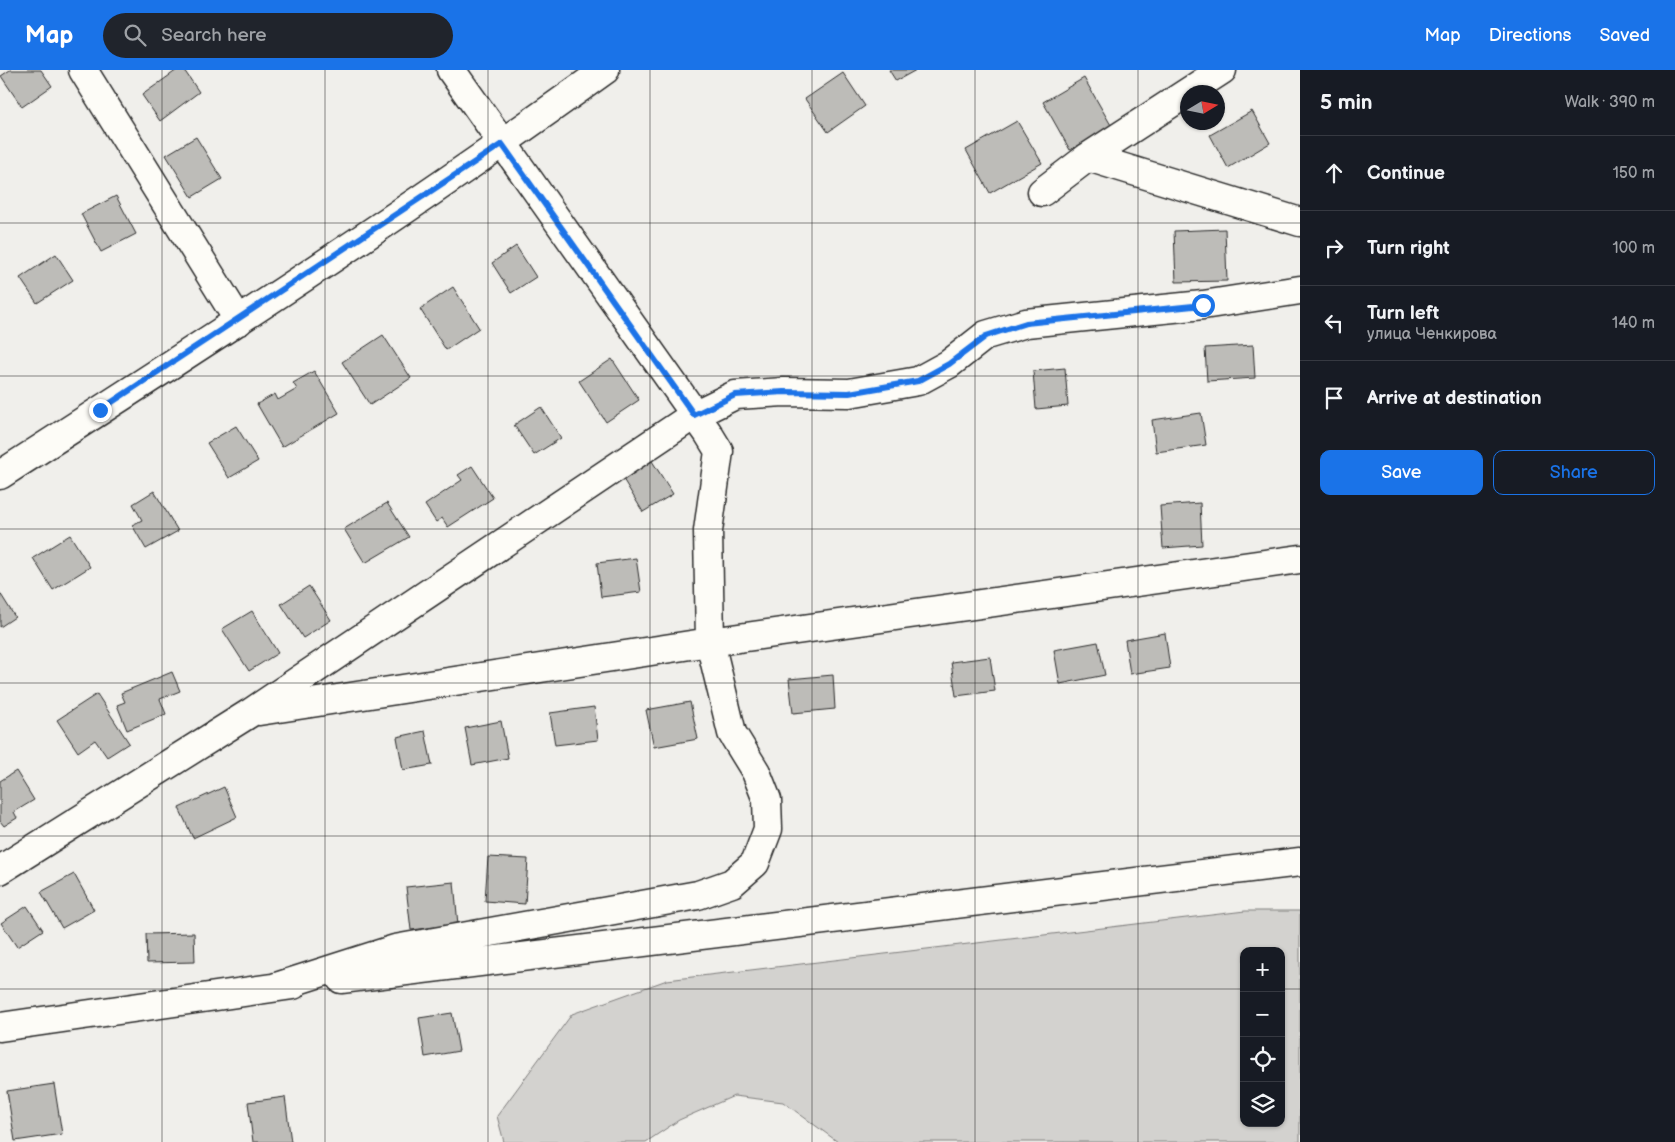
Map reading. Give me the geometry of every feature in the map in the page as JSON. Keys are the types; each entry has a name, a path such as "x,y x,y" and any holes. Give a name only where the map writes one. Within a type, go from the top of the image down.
{"street":[{"path":"83,70 239,320"},
{"path":"276,987 395,949 698,895 732,883 755,863 768,829 767,800 756,772 732,733 710,642 708,531 719,451 451,70"},
{"path":"0,475 239,320 502,144 604,70"},
{"path":"1042,192 1088,157 1222,70"},
{"path":"1088,157 1300,222"},
{"path":"0,870 250,713 694,415 735,395 784,392 849,393 918,381 949,364 986,336 1026,323 1203,305 1300,290"},
{"path":"250,713 710,642 1300,559"},
{"path":"0,1027 276,987 1300,862"}],"shaded area":[{"path":"1245,911 1300,911 1300,1142 838,1142 783,1102 734,1096 679,1120 646,1142 504,1142 497,1116 572,1014 667,980"}],"building":[{"path":"10,70 41,70 52,86 22,107 1,76"},
{"path":"177,70 184,70 199,92 160,121 142,95"},
{"path":"889,70 916,70 896,81"},
{"path":"843,73 865,106 828,132 805,99"},
{"path":"1084,78 1112,127 1070,150 1043,102"},
{"path":"1252,111 1270,143 1228,168 1210,135 1219,130 1225,130 1225,126"},
{"path":"1017,121 1042,163 990,193 966,150"},
{"path":"196,137 222,179 192,197 166,155"},
{"path":"116,196 136,234 101,252 81,214"},
{"path":"1225,229 1227,281 1176,282 1174,231"},
{"path":"516,246 536,277 511,293 492,263"},
{"path":"56,254 73,280 37,303 20,278"},
{"path":"453,287 479,328 446,350 420,309"},
{"path":"383,335 411,378 370,405 342,362"},
{"path":"1253,345 1255,378 1207,381 1205,348"},
{"path":"612,359 639,400 606,422 579,381"},
{"path":"1065,368 1068,406 1036,409 1033,371"},
{"path":"314,371 339,413 282,447 257,404 275,394 278,400 297,389 293,383"},
{"path":"541,407 561,438 534,455 514,425"},
{"path":"1201,413 1206,445 1156,452 1152,420"},
{"path":"236,426 258,461 229,478 207,443"},
{"path":"652,461 673,494 643,512 623,479"},
{"path":"472,466 493,498 448,527 442,518 436,522 425,505 462,480 458,475"},
{"path":"154,491 178,531 146,549 132,525 142,520 133,504"},
{"path":"387,503 409,537 365,563 344,529"},
{"path":"1200,503 1202,545 1163,548 1160,506"},
{"path":"70,535 90,567 53,590 33,558"},
{"path":"636,558 641,592 601,597 597,563"},
{"path":"309,586 331,620 303,638 281,604"},
{"path":"0,593 15,617 0,627"},
{"path":"252,611 278,653 249,671 222,629"},
{"path":"1165,633 1170,668 1130,674 1125,640"},
{"path":"1098,642 1105,675 1060,684 1054,650"},
{"path":"990,657 995,691 956,696 951,662"},
{"path":"172,672 180,691 160,699 166,714 127,730 117,705 125,702 121,693"},
{"path":"833,675 835,709 793,713 789,679"},
{"path":"97,694 129,743 107,757 95,740 78,752 57,720"},
{"path":"690,702 698,739 654,747 646,710"},
{"path":"594,707 598,740 555,745 550,713"},
{"path":"501,721 508,758 472,765 465,728"},
{"path":"425,731 432,765 403,770 397,737"},
{"path":"16,771 34,800 14,812 17,818 4,826 0,821 0,781"},
{"path":"224,787 237,817 193,838 179,808"},
{"path":"488,857 528,859 525,904 485,901"},
{"path":"74,874 94,910 62,928 41,892"},
{"path":"454,882 458,925 411,930 406,887"},
{"path":"27,906 43,930 17,947 1,923"},
{"path":"194,933 195,962 147,963 146,934"},
{"path":"452,1013 459,1051 425,1057 419,1018"},
{"path":"54,1084 62,1134 15,1141 7,1091"},
{"path":"285,1097 291,1142 253,1142 248,1102"}],"route":[{"path":"100,410 239,320 502,144 694,415 735,395 784,392 849,393 918,381 949,364 986,336 1026,323 1203,305"}]}
